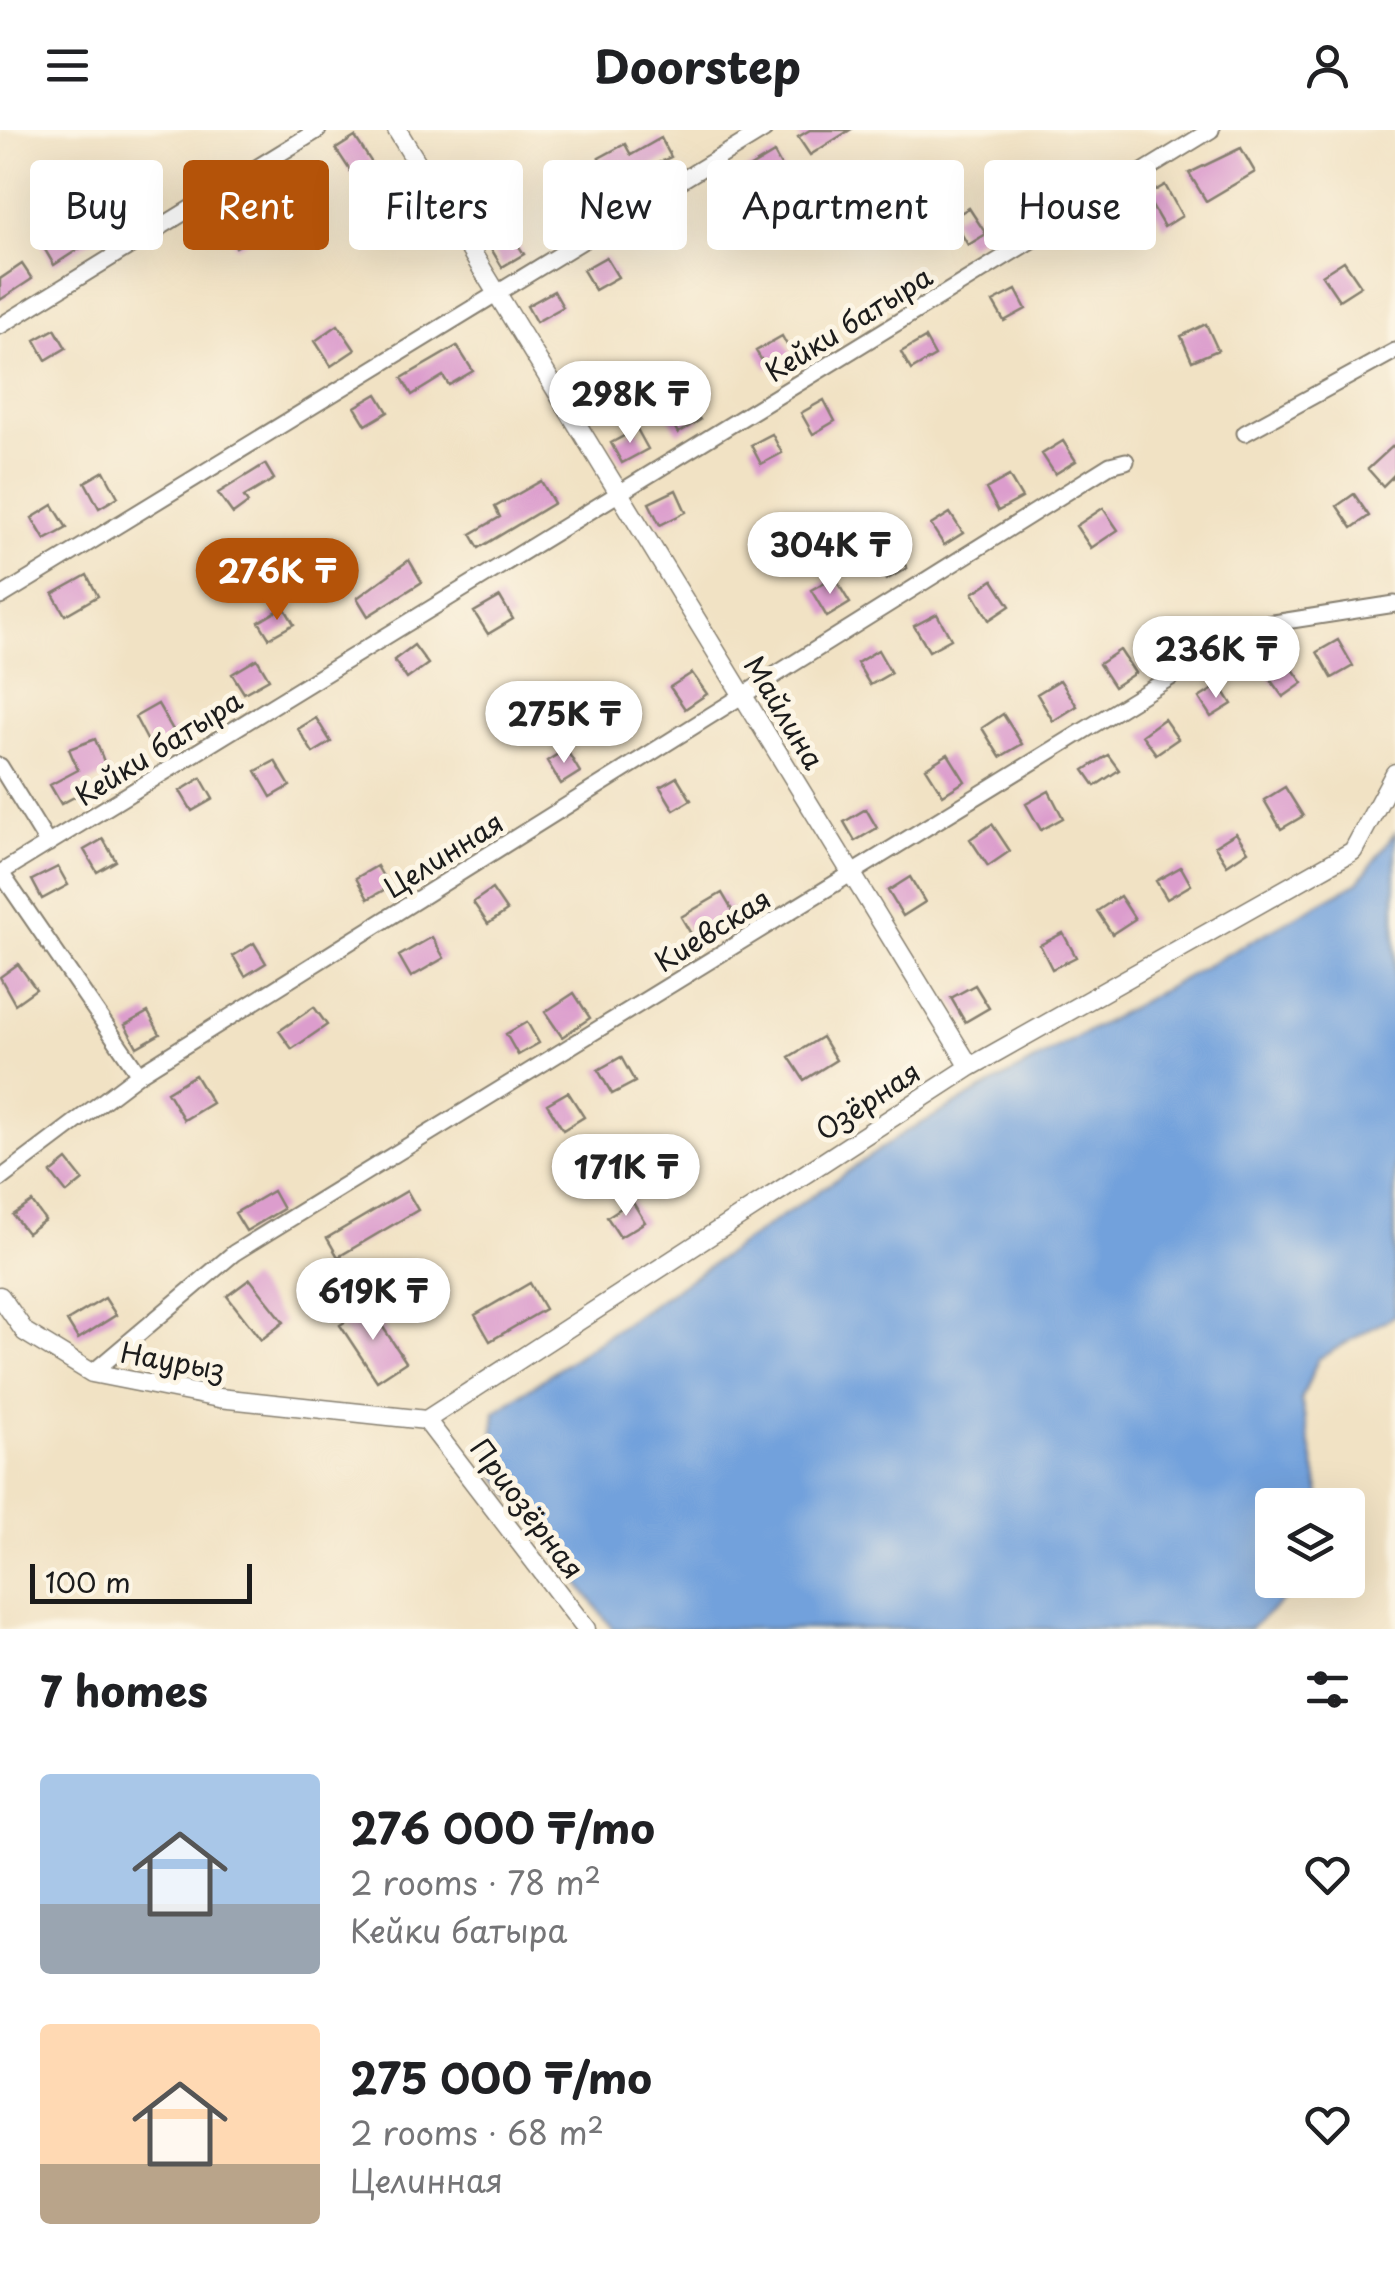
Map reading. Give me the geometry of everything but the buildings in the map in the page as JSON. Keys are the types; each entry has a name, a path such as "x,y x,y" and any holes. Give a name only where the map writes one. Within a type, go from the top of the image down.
{"street":[{"path":"0,326 318,130"},
{"name":"Майлина","path":"397,130 970,1067"},
{"path":"0,596 764,130"},
{"name":"Кейки батыра","path":"1,873 1211,130"},
{"path":"1245,433 1395,351"},
{"name":"Целинная","path":"0,1179 139,1074 1110,466 1126,462"},
{"name":"Киевская","path":"92,1374 234,1253 1254,626 1395,604"},
{"path":"0,766 48,844"},
{"name":"Озёрная","path":"426,1420 970,1067 1354,851 1395,773"},
{"path":"1,873 139,1074"},
{"name":"Наурыз","path":"0,1296 25,1332 92,1374 220,1398 426,1420"},
{"name":"Приозёрная","path":"426,1420 586,1629"}],"water":[{"path":"1395,833 1395,1315 1318,1359 1301,1400 1319,1488 1255,1488 1255,1598 1285,1598 1250,1629 613,1629 492,1469 495,1412 904,1133 1358,882"}]}
